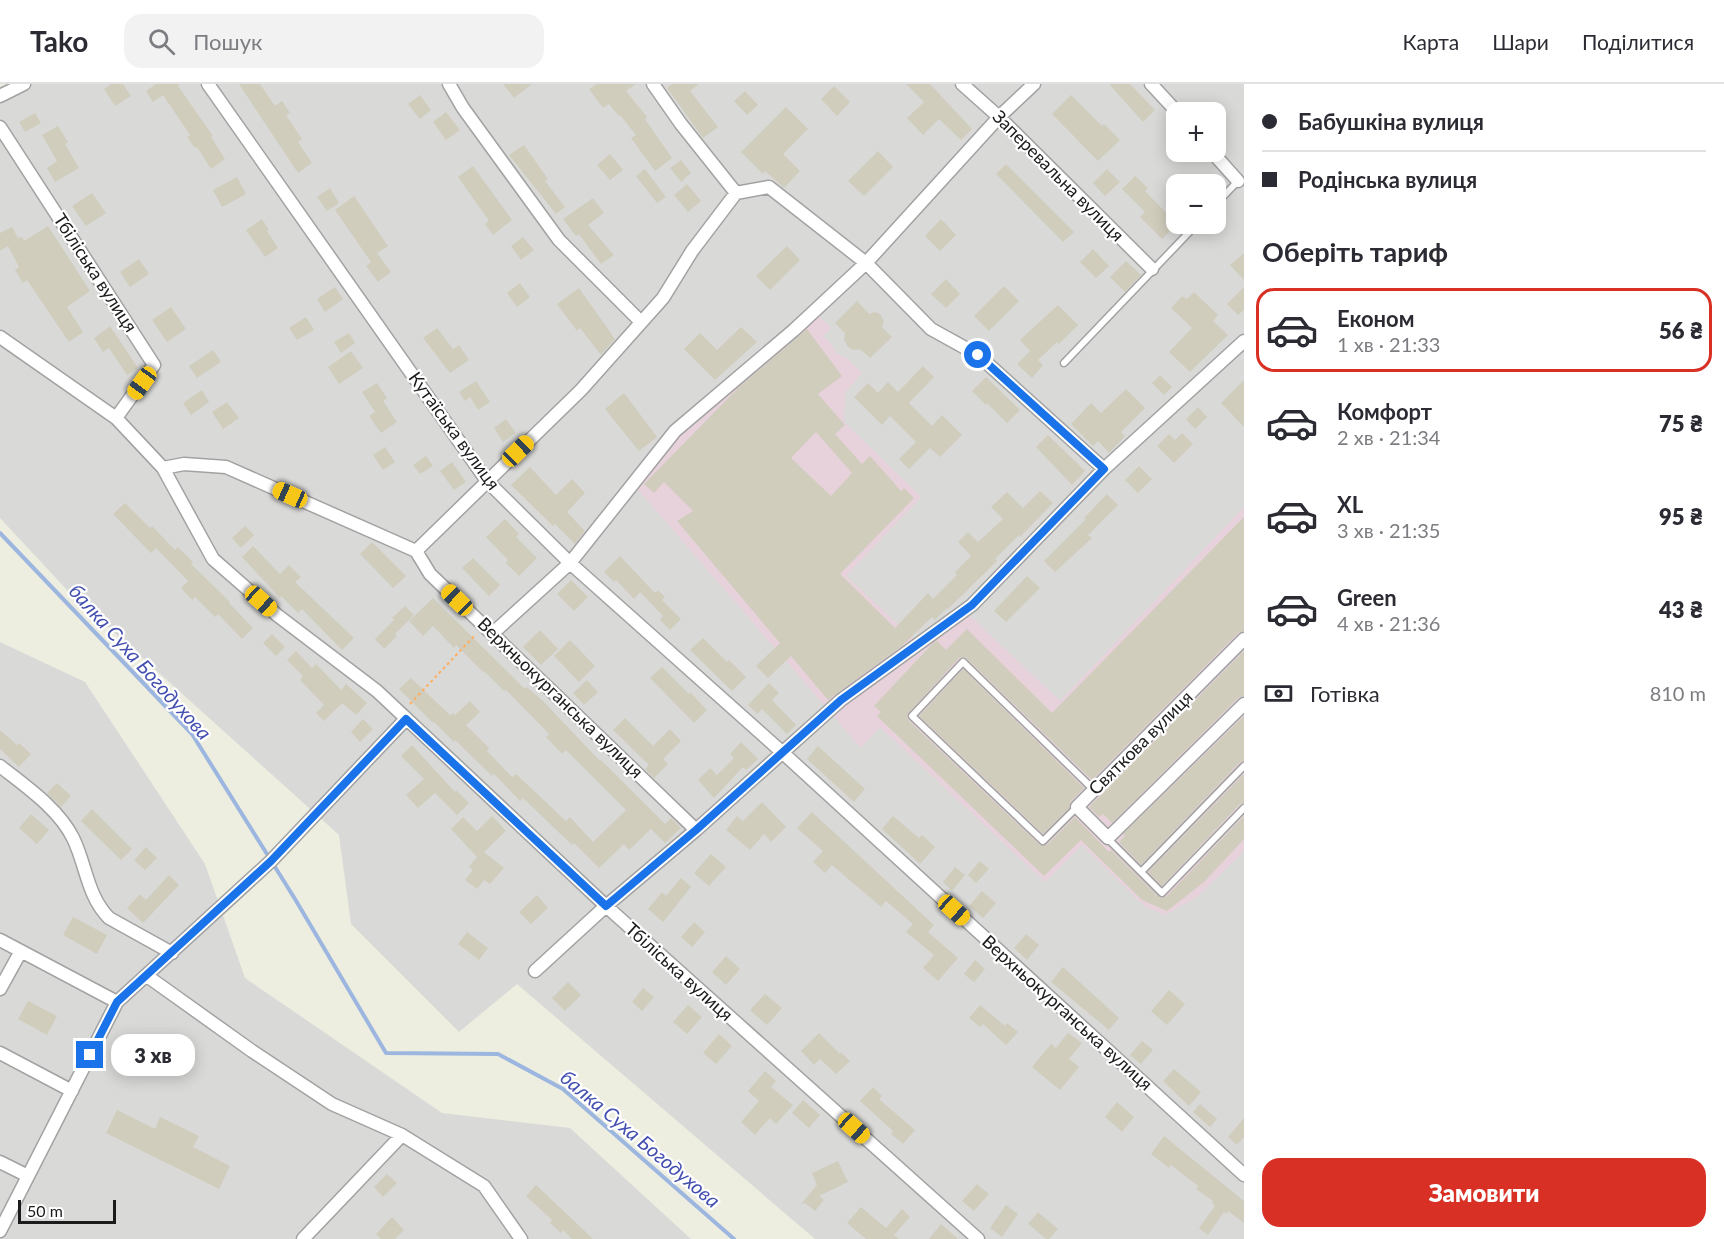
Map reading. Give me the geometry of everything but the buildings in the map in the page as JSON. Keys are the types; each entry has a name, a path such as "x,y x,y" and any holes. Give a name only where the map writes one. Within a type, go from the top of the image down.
{"street":[{"path":"0,96 24,84"},
{"name":"Кутаїська вулиця","path":"208,84 487,481 570,563 783,753"},
{"path":"448,84 559,240 641,322"},
{"path":"653,84 681,124 736,193"},
{"name":"Заперевальна вулиця","path":"962,84 999,117 1152,269"},
{"path":"489,630 570,563 675,431 794,330 866,263 999,117 1034,84"},
{"path":"1151,84 1168,102"},
{"name":"Тбіліська вулиця","path":"0,128 154,365 116,418"},
{"path":"1221,162 1239,181"},
{"path":"164,468 184,464 226,467 416,551 581,390 663,298 692,251 736,193 769,187 866,263 931,329 978,355 1104,469"},
{"name":"Тбіліська вулиця","path":"0,337 116,418 164,468 213,559 277,615 377,691 606,906 978,1239"},
{"path":"534,971 841,700 972,605 1104,469 1244,341"},
{"name":"Верхньокурганська вулиця","path":"416,551 430,574 696,830"},
{"name":"Святкова вулиця","path":"1108,838 1077,807 1244,639"},
{"path":"1108,838 1244,704"},
{"path":"0,1231 117,1002 271,861 403,717"},
{"name":"Верхньокурганська вулиця","path":"783,753 1244,1175"},
{"path":"0,766 57,815 66,826 78,848 91,891 101,910 109,918 172,952"},
{"path":"0,940 117,1002"},
{"path":"0,989 21,951"},
{"path":"147,976 252,1051 332,1104 402,1135 484,1186 519,1238"},
{"path":"0,1053 72,1091"},
{"path":"303,1239 402,1135"},
{"path":"0,1162 28,1176"}],"lane":[{"path":"1226,194 1239,181"},
{"path":"1064,363 1187,234"},
{"path":"1077,807 1043,841 912,716 963,662 1094,790"},
{"path":"1142,872 1244,766"},
{"path":"1108,838 1162,893 1244,808"}],"path":[{"path":"403,717 489,630"}],"shaded area":[{"path":"6,84 1244,84 1244,1239 815,1239 517,984 459,1032 351,924 339,835 68,591 0,518 0,87"},
{"path":"816,313 831,328 823,336 837,354 848,359 862,373 845,393 844,422 921,497 846,576 915,640 967,613 1060,701 1244,507 1244,851 1197,897 1165,915 1145,907 1082,845 1045,882 880,727 861,748 635,486 677,432"},
{"path":"0,642 85,682 205,864 245,978 442,1113 570,1128 691,1239 0,1239"}],"waterway":[{"name":"балка Суха Богодухова","path":"0,533 192,734 295,899 386,1053 498,1054 563,1089 734,1239"}],"route":[{"path":"90,1055 117,1002 271,861 406,719 606,906 696,830 841,700 972,605 1104,469 978,355"}]}
